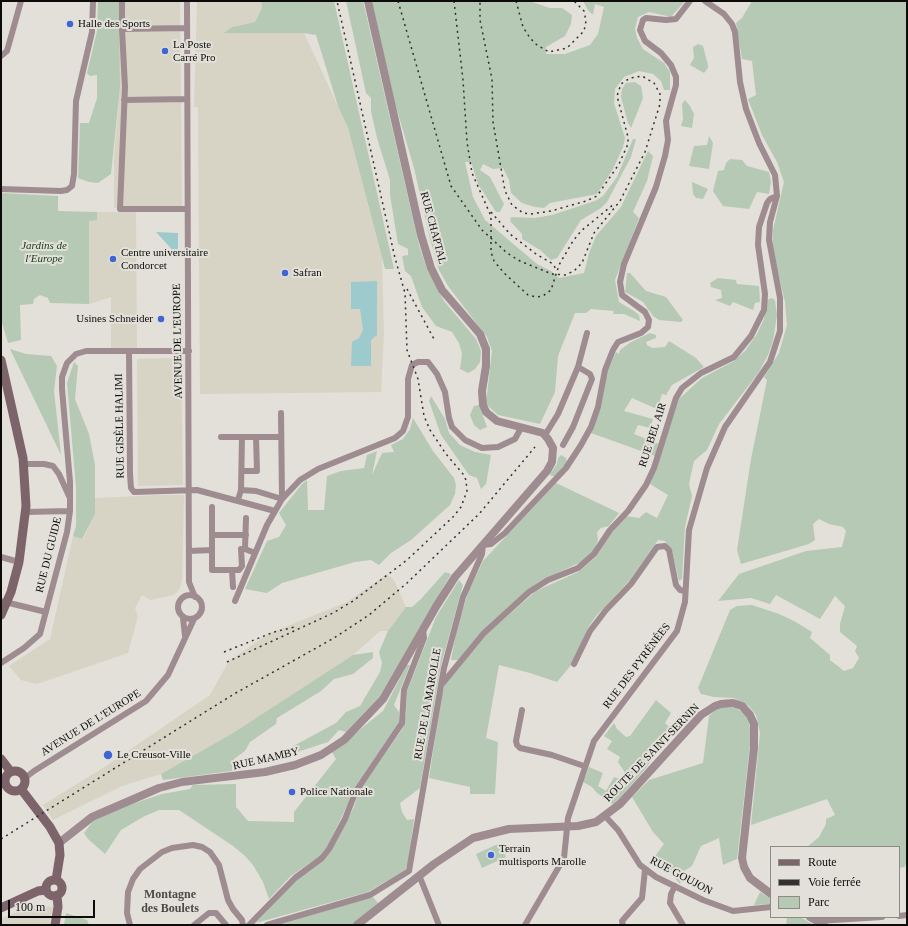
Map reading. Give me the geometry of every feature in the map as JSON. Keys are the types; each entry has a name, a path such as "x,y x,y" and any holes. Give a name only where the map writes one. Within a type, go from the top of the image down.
{"main road":[{"path":"1,360 24,464 26,512 19,562 4,602 1,615"},
{"path":"1,759 11,772"},
{"path":"11,772 19,772 25,778 23,791"},
{"path":"11,772 6,779 8,787 16,791 23,791"},
{"path":"23,791 50,827 59,843 60,855 56,880"},
{"path":"46,890 48,882 56,880"},
{"path":"56,880 60,882 62,887 61,892 57,895"},
{"path":"46,890 49,894 57,895"},
{"path":"1,908 38,891 46,890"},
{"path":"55,925 58,908 57,895"}],"street":[{"path":"1,56 7,51 21,1"},
{"path":"1,189 61,191 67,190 72,186 74,174 76,101 92,32 93,1"},
{"path":"122,1 124,100 120,209 187,209"},
{"name":"AVENUE DE L'EUROPE","path":"187,1 189,551 190,584 195,597"},
{"name":"RUE CHAPTAL","path":"368,1 421,235 431,268 442,290 474,325 483,341 487,357 482,399 486,412 497,421 540,431 545,435"},
{"path":"483,545 491,544 505,533 566,468 591,427 598,407 606,370 613,350 618,342 641,333 648,327 649,320 645,312 622,295 620,282 624,264 656,187 665,156 668,140 666,121 676,85 676,77 671,65 661,54 645,41 640,30 643,20 646,18 666,20 676,19 690,1"},
{"name":"RUE DES PYRÉNÉES","path":"525,925 561,864 565,852 566,827 590,748 598,734 677,631 683,613 689,530 707,468 725,427 770,362 780,331 781,309 769,248 768,232 777,196 775,175 759,144 744,100 735,32 724,14 705,1"},
{"path":"122,28 187,28"},
{"path":"124,100 187,99"},
{"name":"RUE BEL AIR","path":"440,685 484,633 529,592 548,580 578,568 594,554 610,530 628,511 646,485 654,468 676,398 682,388 702,373 734,356 751,336 764,310 765,294 758,245 759,227 767,203 770,199 777,196"},
{"path":"483,545 551,465 553,458 552,448 545,435 558,414 578,367 586,333"},
{"name":"RUE GISÈLE HALIMI","path":"129,351 131,488 134,492 197,490 275,511"},
{"path":"70,498 62,388 65,367 70,359 80,352 189,351"},
{"path":"235,601 267,525 282,499 300,480 318,469 400,436 408,417 410,368 412,365 418,362 428,362 437,374 444,392 448,418 452,427 465,440 482,448 498,447 515,439 522,428"},
{"path":"563,445 573,427 592,379 590,374 578,367"},
{"path":"281,413 282,499"},
{"path":"221,437 281,437"},
{"path":"238,500 241,490 242,437"},
{"path":"242,471 256,471 256,437"},
{"name":"RUE DU GUIDE","path":"1,663 36,639 42,629 67,532 70,511 70,498 59,474 53,466 44,464 24,464"},
{"path":"241,490 256,491 282,499"},
{"path":"212,507 212,570 239,570 242,566 241,549 246,549 255,553"},
{"path":"26,512 70,511"},
{"path":"246,518 246,549"},
{"path":"212,535 246,535"},
{"name":"RUE MAMBY","path":"59,843 92,816 159,788 182,782 265,772 295,765 321,755 344,740 383,699 450,583 463,566 483,545"},
{"name":"RUE DE LA MAROLLE","path":"267,925 370,895 409,871 440,685 452,632 463,597 482,554 483,545"},
{"path":"574,664 590,631 631,584 657,547 665,546 669,550 676,585 680,590 685,591"},
{"path":"189,551 212,550"},
{"path":"1,557 19,562"},
{"path":"232,570 233,587"},
{"name":"AVENUE DE L'EUROPE","path":"184,597 190,584"},
{"path":"183,618 194,619 199,615 202,608 200,601 195,597 184,597 180,601 178,608 183,618 186,636"},
{"path":"4,602 46,612"},
{"name":"AVENUE DE L'EUROPE","path":"25,778 146,701 168,675 194,619"},
{"path":"249,925 295,878 322,858 329,849 345,819 356,791 402,723 404,690 424,638 423,628"},
{"name":"ROUTE DE SAINT-SERNIN","path":"357,925 419,875 456,848 484,834 509,829 566,827 588,824 606,816 620,804 701,715 715,706 733,703 742,706 750,715 755,731 742,858 744,867 750,878 770,893"},
{"path":"522,710 516,740 520,748 552,755 584,766"},
{"name":"RUE GOUJON","path":"606,816 624,839 632,855 645,870 703,900 733,911 770,907"},
{"path":"130,925 127,913 128,892 133,879 140,869 162,852 172,848 193,845 202,847 210,852 219,865 228,900 242,920 243,925"},
{"path":"623,925 622,921 642,898 645,870"},
{"path":"419,875 439,925"},
{"path":"675,886 671,894 670,903 682,925"},
{"path":"194,925 209,913 216,913 226,925"},
{"path":"817,921 866,918"}],"shaded area":[{"path":"119,1 180,1 182,207 114,208 114,156 120,87"},
{"name":"Safran","path":"197,1 261,1 262,8 255,22 232,27 225,33 304,33 348,128 382,258 384,333 381,392 200,394 198,107 194,107"},
{"name":"Centre universitaire Condorcet","path":"97,212 136,212 137,349 111,348 111,297 89,304 89,220 97,220"},
{"path":"176,358 181,362 183,485 138,486 137,359"},
{"path":"184,495 182,581 179,590 174,595 150,600 142,595 135,608 138,616 128,653 37,684 21,680 9,666 50,639 73,536 83,539 95,514 95,498"},
{"path":"387,574 394,580 406,607 388,631 380,631 353,655 233,733 161,774 122,786 53,820 43,805 106,766 210,695 229,661 268,634 347,602"},
{"path":"32,905 53,907 49,925 1,925 1,919"}],"green space":[{"path":"98,1 119,1 120,87 111,174 98,183 89,182 78,178 80,123 89,123 97,98 97,75 90,76 87,73 97,31"},
{"path":"261,1 334,1 394,269 385,269 348,128 338,106 316,35 303,33 224,33 232,27 255,22 262,8"},
{"path":"346,1 363,1 419,245 427,269 444,301 476,339 481,351 480,362 475,369 468,373 460,369 462,354 459,343 452,332 436,326 422,307 411,276 405,271 402,256 408,255 408,249 398,244 390,195 390,180 377,138 371,111 371,98 366,93"},
{"path":"372,1 529,1 550,8 562,8 572,15 571,24 565,36 546,47 546,54 565,54 590,45 598,34 604,7 595,4 593,15 583,1 685,1 671,17 649,12 638,17 635,29 637,38 643,49 664,63 670,72 670,90 664,90 661,81 653,74 639,71 624,77 615,89 614,103 625,138 623,147 613,169 597,194 550,203 544,208 535,207 522,203 511,193 509,180 503,168 493,169 483,164 480,170 490,177 504,204 500,212 496,212 478,184 471,162 465,162 473,197 485,220 537,264 551,271 559,278 584,273 589,253 596,236 621,207 648,151 653,156 647,181 633,212 639,218 615,280 619,302 639,315 640,321 624,314 613,314 614,311 591,309 586,313 575,313 558,356 555,392 540,424 498,415 486,404 492,351 487,337 448,286 439,270 430,239 414,168 395,103"},
{"path":"752,1 907,1 907,860 905,867 900,868 900,846 808,846 819,837 826,824 826,819 835,815 827,799 751,825 760,733 756,715 749,706 734,698 714,697 701,694 698,688 730,610 737,606 752,605 779,614 794,621 812,632 810,638 830,655 830,660 844,671 853,668 859,658 855,651 857,646 840,632 840,624 845,606 835,596 820,619 776,595 770,604 751,598 718,601 739,574 806,551 842,547 846,531 843,527 829,524 819,519 813,524 815,540 809,544 741,564 737,550 751,459 767,380 764,377 779,353 787,325 785,302 772,248 773,230 784,182 777,162 762,135 748,99 756,95 752,61 742,59 736,23 742,18"},
{"path":"698,44 703,46 708,65 708,68 704,73 690,65 694,58 693,47"},
{"path":"635,82 641,86 643,98 631,128 628,123 621,97 622,89 626,83"},
{"path":"685,100 694,114 692,128 681,126 683,119 682,104"},
{"path":"709,136 713,143 709,169 689,166 694,146 707,145"},
{"path":"633,139 636,139 631,157 607,202 601,208 581,220 557,258 551,260 540,250 522,239 522,234 510,221 511,217 535,218 552,215 595,201 603,196 617,177"},
{"path":"730,159 742,160 747,166 769,172 771,182 769,194 757,192 749,209 723,206 713,191 718,171 724,170 726,163"},
{"path":"692,182 708,189 703,199 696,198 693,194"},
{"name":"Jardins de l'Europe","path":"1,193 58,196 58,211 97,212 97,220 89,221 89,304 50,303 48,298 40,295 34,299 33,304 20,305 21,340 8,343 1,319"},
{"path":"627,273 630,273 646,291 666,297 683,320 681,322 659,320 653,316 643,302 625,292"},
{"path":"718,278 736,280 737,284 759,286 760,302 755,303 753,310 733,302 730,306 715,300 722,298 721,290 711,287 710,283"},
{"path":"772,298 775,300 777,315 773,341 768,355 759,372 719,424 707,450 694,461 689,484 692,496 685,527 682,579 679,581 672,551 665,541 658,540 629,581 596,616 588,628 571,665 557,682 499,665 486,738 498,742 495,794 470,794 470,787 429,778 442,693 445,685 488,633 536,591 578,572 596,557 611,533 626,516 639,518 646,512 657,518 668,495 650,484 679,399 702,378 734,361 745,351 757,334 764,319 767,300"},
{"path":"650,333 656,335 656,338 646,342 647,345 652,348 665,347 669,341 696,358 704,367 672,385 666,395 662,394 657,409 632,398 624,411 653,419 650,428 638,425 634,434 659,444 655,456 591,433 601,407 607,371 616,352 619,354 620,350 631,342"},
{"path":"10,349 26,354 51,356 57,366 54,391 61,455"},
{"path":"74,362 78,366 75,399 89,434 95,465 95,514 82,539 73,536 76,526 76,487 67,383"},
{"path":"431,396 445,419 449,433 460,445 475,452 491,455 486,484 481,489 477,478 469,475 441,435 429,401"},
{"path":"479,405 487,427 480,430 474,425 470,415 474,406"},
{"path":"413,418 433,451 454,478 456,485 455,494 450,505 411,540 391,553 379,565 371,560 355,562 282,583 267,593 245,589 267,541 279,537 286,525 279,513 302,484 307,480 308,510 324,510 327,476 341,471 364,468 367,455 377,451 372,475 382,453 394,452 391,445 403,439 410,429"},
{"path":"561,455 566,458 567,462 555,476 551,476 550,474"},
{"path":"556,483 619,513 609,526 601,528 597,532 598,540 594,550 585,560 541,581 524,593 482,631 458,660 451,660 457,627 469,590 483,561"},
{"path":"445,572 451,574 380,696 346,732 339,730 328,742 291,754 286,750 336,723 346,712 360,706 380,672 382,663 379,652 388,631 406,607 412,607 421,599"},
{"path":"459,580 463,585 441,665 420,788 400,803 402,812 407,820 414,819 408,864 405,870 368,892 256,923 291,885 330,852 354,807 359,791 403,728 406,714 407,691 436,617"},
{"path":"373,652 373,658 353,674 334,679 321,691 277,718 276,724 250,742 245,751 234,759 232,771 163,780 161,774 233,733 353,655"},
{"path":"407,665 410,665 394,705 399,712 399,722 352,791 348,804 327,847 320,856 291,876 269,899 263,882 253,865 245,856 233,846 179,810 159,810 143,817 121,830 105,854 88,839 84,833 93,821 129,805 162,794 190,789 193,785 236,784 236,807 248,821 294,822 294,812 336,759 332,752 383,711"},
{"path":"656,700 671,713 665,723 669,727 685,710 688,713 686,718 678,733 668,736 646,768 614,805 597,793 592,787 583,782 589,767 603,773 598,786 606,791 614,777 620,779 624,775 624,771 618,762 620,757 607,749 612,741 604,736 614,723 617,729 626,737 630,736"},
{"path":"726,707 736,708 745,714 749,720 751,736 737,859 723,865 719,838 701,846 692,866 684,871 680,884 669,871 658,869 649,864 664,844 653,832 632,797 649,780 703,763 709,716 716,709"},
{"name":"Terrain multisports Marolle","path":"500,843 506,857 482,868 476,854"},
{"path":"760,892 770,898 770,904 754,905"},
{"path":"373,897 378,903 352,925 278,925"},
{"path":"66,913 87,920 89,925 64,925"},
{"path":"787,918 802,918 814,925 786,925"}],"water":[{"path":"156,232 178,233 178,256"},
{"path":"377,281 377,335 371,340 371,366 351,366 352,342 359,338 363,330 360,309 351,309 351,282"}],"railway":[{"path":"227,662 333,613 353,601 407,560 454,516 461,507 467,491 466,480 463,474 446,454 430,430 424,416 418,379 407,350 405,293 395,258 337,1"},
{"path":"398,1 451,186 482,230 507,253 520,261 552,274 565,275 574,271 582,263 594,233 620,201 645,152 660,104 660,94 654,83 642,76 630,78 621,84 617,96 628,137 628,144 619,164 597,196 586,201 551,211 531,214 523,213 512,205 505,191 493,122 492,79 480,20 480,1"},
{"path":"454,1 463,80 467,142 472,173 491,216 491,252 494,261 504,273 528,295 536,297 543,296 551,290 559,265 573,241 581,231 614,204"},
{"path":"516,1 523,27 530,38 537,45 549,52 567,48 584,31 586,21 584,11 574,1"},
{"path":"539,1 555,1"},
{"path":"491,212 510,234 536,254 553,264 557,271"},
{"path":"407,289 434,339"},
{"path":"1,839 234,694 334,638 369,615 407,583 479,514 535,447"},
{"path":"224,652 274,632 295,627"}],"place":[{"name":"Halle des Sports","path":"70,24"},
{"name":"La Poste Carré Pro","path":"165,51"},
{"name":"Centre universitaire Condorcet","path":"113,259"},
{"name":"Safran","path":"285,273"},
{"name":"Usines Schneider","path":"161,319"},
{"name":"Le Creusot-Ville","path":"108,755"},
{"name":"Police Nationale","path":"292,792"},
{"name":"Terrain multisports Marolle","path":"491,855"}],"district":[{"name":"Montagne des Boulets","path":"170,902"}]}
